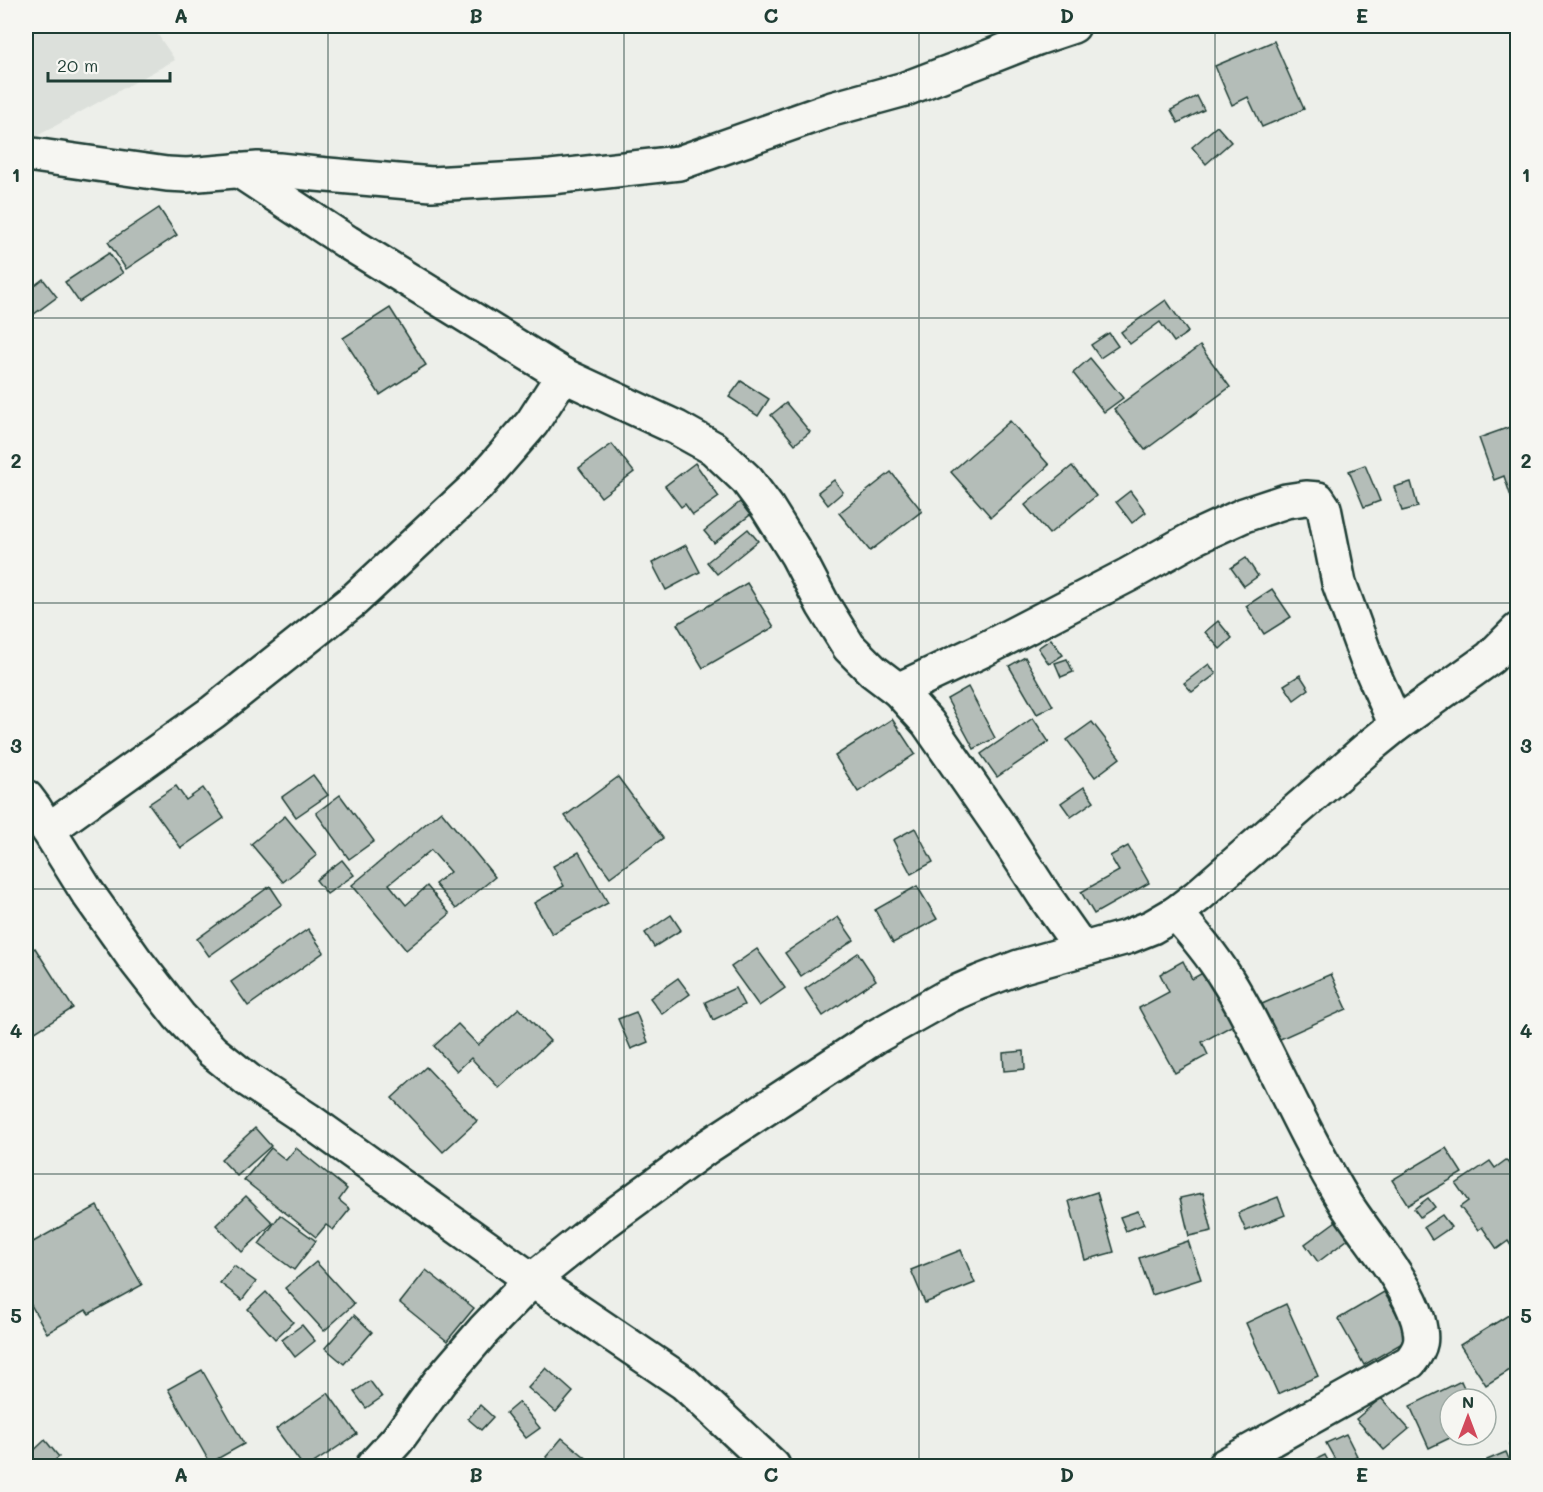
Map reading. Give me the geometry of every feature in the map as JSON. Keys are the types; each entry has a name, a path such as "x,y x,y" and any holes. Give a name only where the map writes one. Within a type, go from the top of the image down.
{"street":[{"path":"26,154 166,174 279,170 432,184 551,177 679,163 832,109 905,88 1073,26"},
{"path":"238,170 347,242 563,375 678,428 713,448 747,480 767,507 849,647 873,671 898,690 934,732 1083,949"},
{"path":"48,830 213,712 354,600 478,485 532,423 563,375"},
{"path":"898,690 1050,616 1196,537 1244,515 1286,501 1306,498 1318,499 1324,508 1339,583 1366,657 1396,725"},
{"path":"373,1467 397,1440 440,1381 484,1330 532,1280 687,1161 875,1037 948,996 1019,968 1127,937 1152,927 1176,913 1396,725 1490,658 1518,630"},
{"path":"26,797 87,892 136,962 178,1016 212,1051 248,1080 307,1119 532,1280 684,1383 773,1467"},
{"path":"1176,913 1207,950 1245,1010 1347,1205 1406,1291 1418,1320 1421,1337 1420,1347 1410,1362 1224,1467"}],"shaded area":[{"path":"26,26 152,26 175,60 26,142"}],"building":[{"path":"1274,41 1304,109 1262,127 1248,97 1232,105 1215,66"},
{"path":"1197,96 1204,110 1178,123 1171,110"},
{"path":"1217,126 1231,142 1206,164 1192,147"},
{"path":"159,208 177,235 126,269 108,242"},
{"path":"109,253 123,273 79,302 65,282"},
{"path":"43,279 57,297 26,320 26,292"},
{"path":"1166,300 1188,332 1174,342 1160,322 1130,344 1121,332"},
{"path":"390,308 426,365 380,395 343,338"},
{"path":"1109,333 1118,346 1100,358 1091,345"},
{"path":"1200,346 1230,387 1145,450 1114,409"},
{"path":"1090,358 1123,398 1104,412 1073,373"},
{"path":"741,381 769,399 758,416 729,397"},
{"path":"786,403 810,432 795,444 771,415"},
{"path":"1010,421 1049,465 991,517 951,472"},
{"path":"1518,424 1518,502 1513,503 1504,476 1494,480 1479,438"},
{"path":"612,444 634,472 601,497 579,468"},
{"path":"695,463 719,497 693,515 685,504 681,507 665,486"},
{"path":"1365,465 1380,501 1364,507 1349,471"},
{"path":"1072,466 1096,496 1049,534 1025,505"},
{"path":"891,472 922,511 870,551 839,513"},
{"path":"834,480 843,492 828,505 818,492"},
{"path":"1411,482 1418,507 1402,511 1394,487"},
{"path":"1130,491 1146,512 1132,523 1116,502"},
{"path":"740,502 750,515 714,543 704,531"},
{"path":"748,529 758,541 717,574 707,562"},
{"path":"686,545 700,572 666,590 652,563"},
{"path":"1246,558 1258,576 1244,586 1231,568"},
{"path":"747,583 774,627 703,668 677,624"},
{"path":"1272,589 1291,617 1264,634 1246,606"},
{"path":"1218,621 1232,638 1220,649 1205,632"},
{"path":"1051,639 1063,655 1049,664 1038,648"},
{"path":"1025,657 1053,706 1037,714 1009,666"},
{"path":"1067,659 1073,672 1061,677 1055,663"},
{"path":"1209,664 1216,674 1192,692 1184,683"},
{"path":"1300,675 1309,689 1294,700 1284,685"},
{"path":"968,687 995,738 974,749 947,699"},
{"path":"1033,718 1049,742 997,777 981,754"},
{"path":"892,719 915,754 858,792 835,756"},
{"path":"1092,722 1120,758 1095,777 1067,740"},
{"path":"313,775 328,795 296,817 282,797"},
{"path":"618,777 663,838 610,877 565,816"},
{"path":"176,786 186,800 203,788 224,818 181,848 149,804"},
{"path":"1084,787 1094,801 1071,817 1061,803"},
{"path":"340,795 374,841 349,859 316,813"},
{"path":"441,811 495,877 456,909 435,884 450,872 431,850 389,884 406,905 427,886 450,914 406,950 352,885"},
{"path":"285,816 317,855 283,882 251,844"},
{"path":"915,828 933,862 911,874 893,840"},
{"path":"1128,846 1149,883 1094,914 1081,892 1119,871 1110,856"},
{"path":"579,852 608,903 552,934 534,903 564,886 553,866"},
{"path":"342,860 354,875 327,894 316,880"},
{"path":"270,886 282,904 209,956 197,939"},
{"path":"917,886 937,919 893,943 875,910"},
{"path":"671,915 681,930 654,947 645,933"},
{"path":"838,917 854,940 801,976 785,953"},
{"path":"308,929 324,952 248,1006 231,982"},
{"path":"35,948 73,1008 26,1038 26,954"},
{"path":"757,949 785,988 759,1006 731,967"},
{"path":"858,953 876,980 823,1016 805,989"},
{"path":"1183,961 1192,979 1206,971 1235,1024 1202,1042 1208,1055 1175,1073 1139,1008 1169,992 1160,974"},
{"path":"1331,974 1347,1009 1278,1040 1262,1004"},
{"path":"678,978 690,994 662,1014 650,998"},
{"path":"735,988 744,1005 713,1020 705,1002"},
{"path":"519,1008 550,1041 499,1088 471,1058 457,1071 434,1046 458,1024 478,1045"},
{"path":"636,1012 648,1042 631,1049 618,1019"},
{"path":"1024,1051 1025,1069 1004,1071 1003,1053"},
{"path":"426,1067 477,1121 443,1152 392,1098"},
{"path":"255,1128 271,1146 237,1176 221,1159"},
{"path":"271,1148 286,1160 296,1148 347,1189 339,1200 350,1209 333,1230 326,1225 316,1237 244,1180"},
{"path":"1446,1148 1462,1173 1408,1205 1392,1180"},
{"path":"1506,1160 1512,1168 1518,1164 1518,1250 1515,1252 1508,1241 1497,1249 1482,1227 1478,1230 1460,1207 1468,1201 1456,1184 1490,1161 1495,1168"},
{"path":"1097,1192 1114,1252 1085,1260 1069,1201"},
{"path":"1203,1193 1212,1231 1189,1236 1180,1198"},
{"path":"246,1196 273,1223 242,1252 216,1225"},
{"path":"1278,1197 1285,1215 1246,1231 1238,1213"},
{"path":"1428,1198 1435,1207 1420,1217 1414,1209"},
{"path":"97,1206 142,1285 89,1314 86,1310 47,1333 26,1296 26,1246"},
{"path":"1138,1211 1144,1224 1126,1231 1120,1217"},
{"path":"280,1215 316,1241 294,1270 259,1244"},
{"path":"1442,1215 1451,1227 1432,1240 1424,1227"},
{"path":"1343,1216 1356,1233 1318,1262 1305,1244"},
{"path":"1188,1241 1201,1279 1152,1295 1139,1258"},
{"path":"961,1250 975,1283 925,1303 911,1270"},
{"path":"316,1262 354,1304 324,1331 285,1288"},
{"path":"234,1266 256,1282 242,1300 220,1283"},
{"path":"426,1270 474,1308 447,1341 400,1303"},
{"path":"266,1292 293,1322 275,1339 248,1309"},
{"path":"1384,1292 1411,1338 1364,1365 1338,1319"},
{"path":"1286,1304 1318,1376 1278,1394 1246,1323"},
{"path":"1515,1311 1518,1314 1518,1365 1486,1385 1460,1345"},
{"path":"354,1315 372,1332 344,1364 325,1348"},
{"path":"302,1325 315,1341 295,1357 282,1340"},
{"path":"546,1368 573,1392 556,1412 528,1388"},
{"path":"202,1370 244,1444 210,1463 168,1389"},
{"path":"370,1381 382,1397 366,1408 354,1392"},
{"path":"1461,1381 1464,1387 1449,1387"},
{"path":"1438,1392 1438,1444 1429,1448 1410,1406"},
{"path":"328,1393 357,1434 309,1466 303,1466 276,1429"},
{"path":"1381,1398 1409,1429 1384,1450 1356,1419"},
{"path":"519,1402 540,1428 526,1438 506,1413"},
{"path":"480,1405 493,1417 481,1430 468,1419"},
{"path":"1346,1434 1357,1456 1338,1465 1326,1443"},
{"path":"562,1438 590,1461 584,1466 557,1466 546,1457"},
{"path":"45,1440 59,1457 48,1466 26,1466 26,1458"},
{"path":"1518,1440 1518,1463 1509,1444"},
{"path":"1506,1452 1512,1466 1490,1466 1487,1460"},
{"path":"1325,1455 1331,1466 1310,1466 1308,1463"}]}
